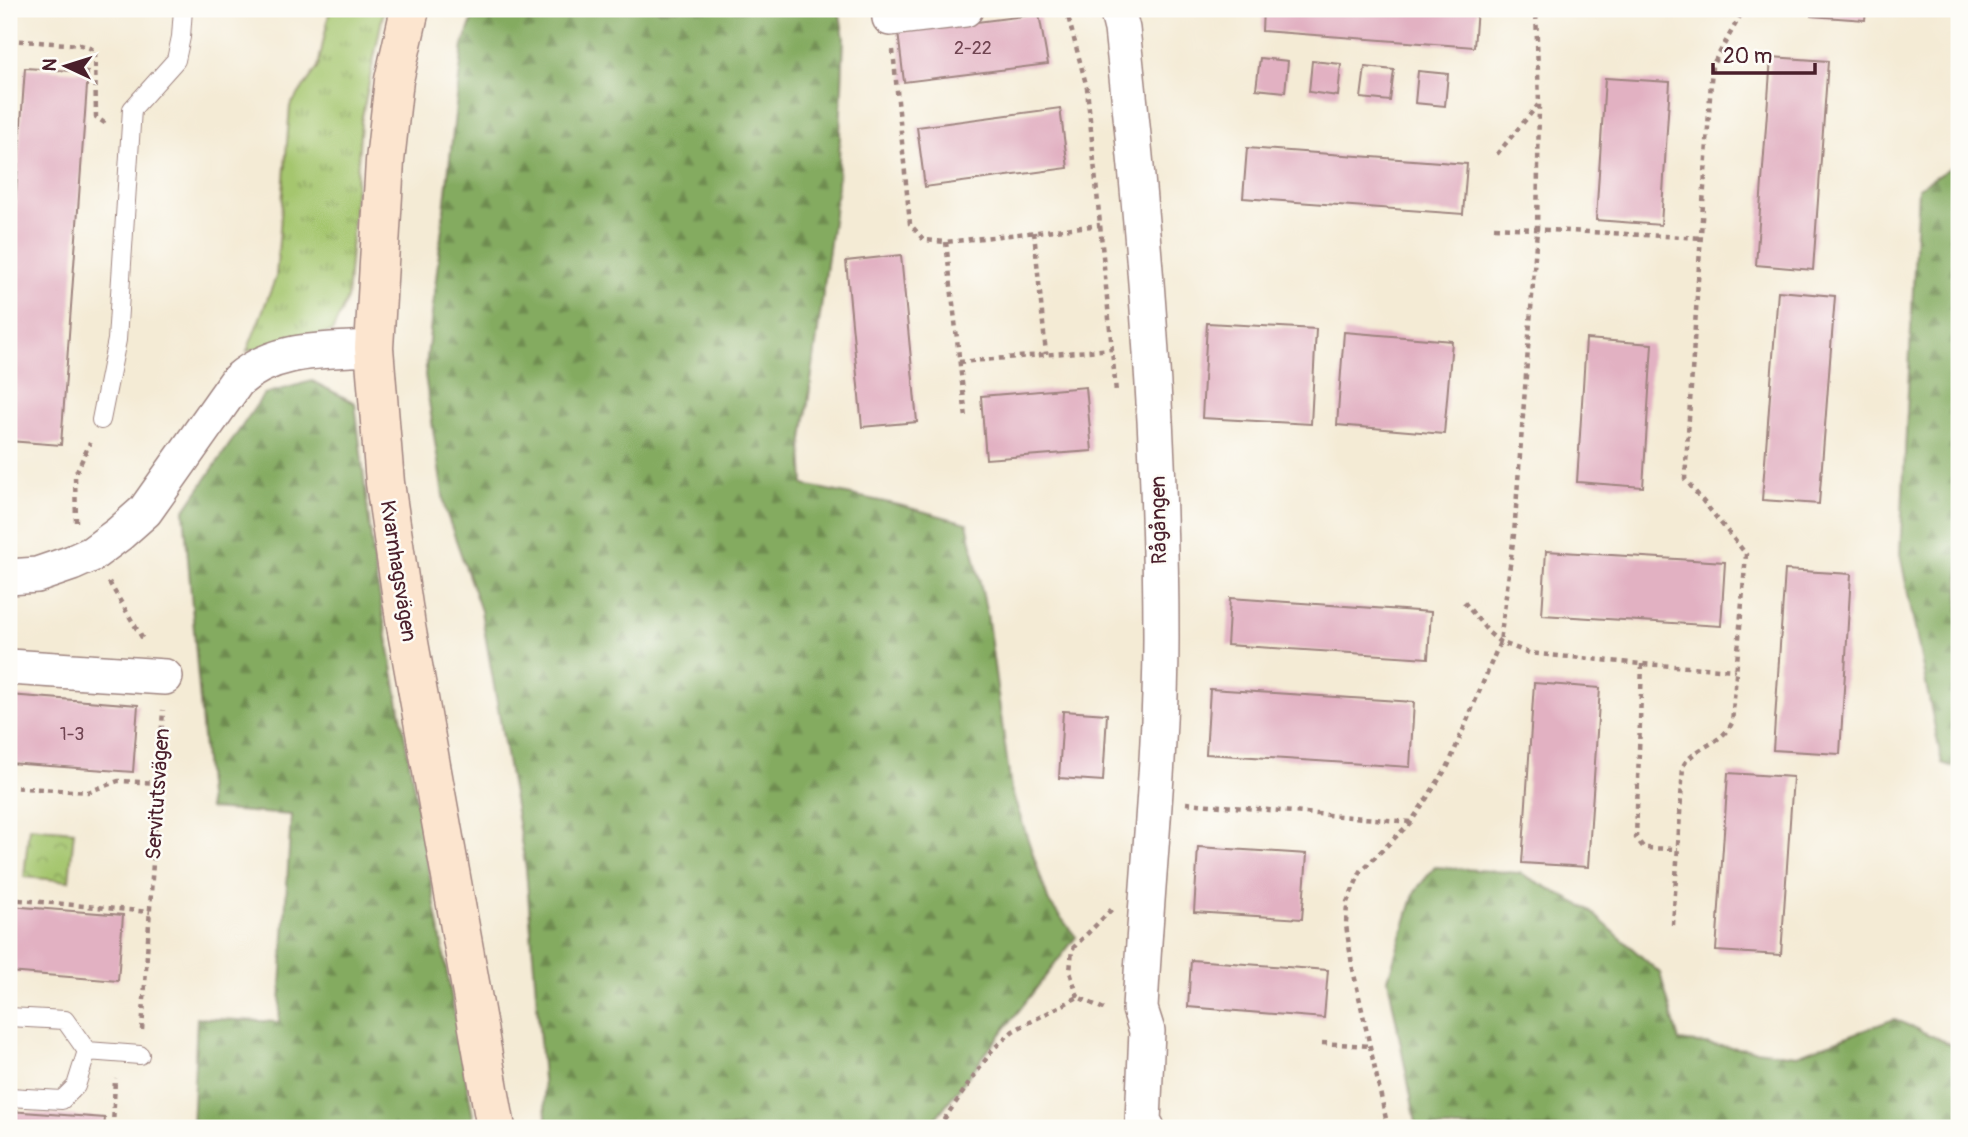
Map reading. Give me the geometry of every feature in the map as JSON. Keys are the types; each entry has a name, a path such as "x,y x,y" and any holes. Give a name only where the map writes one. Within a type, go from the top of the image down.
{"street":[{"name":"Kvarnhagsvägen","path":"410,9 394,80 385,161 374,348 385,483 406,626 496,1128"},
{"path":"890,18 965,9"},
{"name":"Rågången","path":"1117,9 1122,29 1140,200 1158,452 1161,641 1143,1020 1143,1121 1147,1128"},
{"path":"9,577 37,575 92,554 145,511 237,380 249,370 267,360 294,354 374,348"},
{"path":"9,667 165,677"}],"lane":[{"path":"101,421 117,340 132,109 176,60 183,9"},
{"path":"9,1017 65,1020 87,1051"},
{"path":"87,1051 141,1055"},
{"path":"9,1097 62,1100 76,1086 87,1051"}],"path":[{"path":"1066,9 1087,88 1116,402"},
{"path":"1388,1128 1352,965 1346,925 1347,902 1361,871 1410,822 1448,766 1500,642 1514,534 1537,230 1539,104 1536,9"},
{"path":"1674,925 1683,766 1690,755 1725,736 1731,723 1746,554 1685,479 1712,66 1744,9"},
{"path":"890,18 910,224 924,240 946,242 1100,225"},
{"path":"9,40 81,45 95,50 96,117 104,124 130,124"},
{"path":"1497,154 1539,104"},
{"path":"1494,227 1702,238"},
{"path":"1034,233 1046,354"},
{"path":"946,242 966,418"},
{"path":"959,362 1112,349"},
{"path":"101,421 75,475 77,540 92,554 165,677"},
{"path":"1464,602 1500,642 1529,653 1735,670"},
{"path":"1642,664 1636,838 1644,848 1678,849"},
{"name":"Servitutsvägen","path":"141,1055 165,677"},
{"path":"9,789 88,792 118,781 158,783"},
{"path":"1154,800 1410,822"},
{"path":"9,899 150,912"},
{"path":"1116,904 1072,949 1070,972 1079,998 1111,1012 1143,1020"},
{"path":"938,1128 993,1049 1013,1031 1079,998"},
{"path":"1322,1043 1370,1046"},
{"path":"113,1128 116,1053"}],"green space":[{"path":"330,9 384,9 361,122 347,299 332,332 247,351 276,277 290,106 318,67"},
{"path":"476,9 839,9 844,38 838,184 802,447 804,485 967,523 987,614 1011,789 1049,902 1076,937 928,1128 547,1128 526,869 481,611 445,509 425,375 463,45"},
{"path":"1959,162 1959,769 1942,763 1900,554 1918,188"},
{"path":"312,381 355,403 375,571 475,1128 192,1128 197,1018 279,1022 291,815 209,809 184,511 264,394"},
{"path":"29,827 74,831 69,881 24,877"},
{"path":"1435,867 1520,873 1588,909 1660,973 1679,1041 1797,1055 1894,1019 1959,1048 1959,1128 1417,1128 1388,979 1415,891"}],"building":[{"path":"1263,9 1477,9 1474,47 1262,31"},
{"path":"1730,9 1730,17 1625,11"},
{"path":"1811,9 1866,9 1865,20 1811,16"},
{"path":"1039,14 1048,64 904,82 898,32"},
{"path":"1771,57 1828,61 1813,270 1756,265"},
{"path":"1260,58 1288,61 1285,92 1256,89"},
{"path":"1312,61 1341,64 1338,96 1309,92"},
{"path":"1365,67 1394,70 1390,101 1361,98"},
{"path":"25,68 88,72 61,445 9,441 9,289"},
{"path":"1418,71 1448,74 1445,106 1415,103"},
{"path":"1605,78 1670,82 1661,225 1596,220"},
{"path":"1060,108 1068,168 925,187 917,127"},
{"path":"1247,148 1467,164 1463,214 1243,198"},
{"path":"901,255 917,422 862,427 846,261"},
{"path":"1778,291 1835,296 1819,504 1762,500"},
{"path":"1207,323 1316,329 1311,424 1202,418"},
{"path":"1344,332 1452,341 1444,434 1337,425"},
{"path":"1586,339 1652,344 1643,487 1577,482"},
{"path":"1086,387 1092,451 986,459 981,396"},
{"path":"1546,551 1725,562 1721,626 1542,615"},
{"path":"1785,570 1851,574 1840,754 1773,750"},
{"path":"1230,598 1431,612 1428,658 1227,645"},
{"path":"1534,683 1600,688 1588,867 1522,863"},
{"path":"1210,689 1414,702 1410,767 1206,754"},
{"path":"9,695 138,705 133,772 9,763"},
{"path":"1063,711 1107,714 1103,781 1059,778"},
{"path":"1728,773 1793,777 1781,955 1716,951"},
{"path":"1198,847 1307,854 1302,919 1194,912"},
{"path":"9,906 123,915 118,981 9,972"},
{"path":"1191,960 1328,970 1324,1018 1188,1007"},
{"path":"9,1111 105,1118 104,1128 9,1128"}]}
